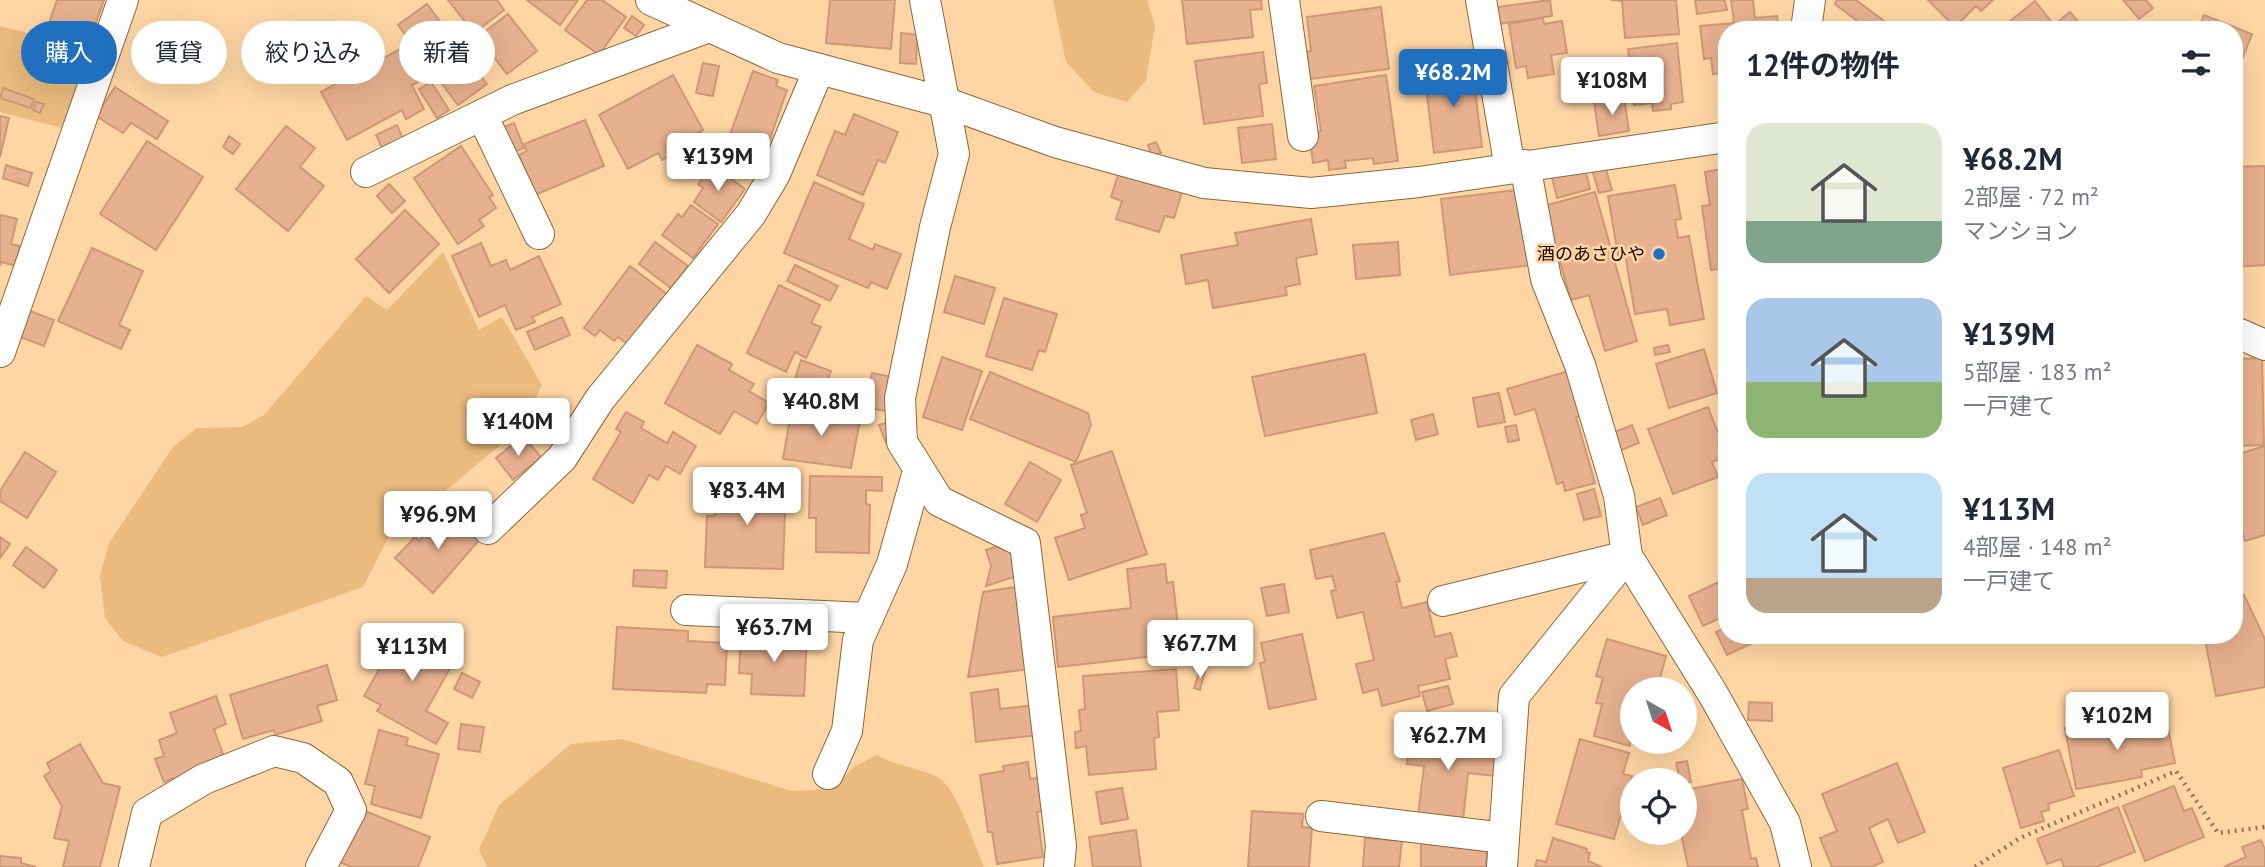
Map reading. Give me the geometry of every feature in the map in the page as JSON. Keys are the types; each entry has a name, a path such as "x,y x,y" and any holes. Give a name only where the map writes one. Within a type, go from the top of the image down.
{"street":[{"path":"0,352 11,288 123,0"},
{"path":"651,0 778,58 947,103 1055,142 1203,183 1311,193 1419,182 1718,138"},
{"path":"925,0 947,103 954,154 934,227 900,398 902,442 939,501 1025,543 1061,846 1059,867"},
{"path":"1284,0 1303,136"},
{"path":"1481,0 1517,167 1546,279 1580,365 1619,496 1627,556 1713,694 1785,823 1796,867"},
{"path":"1807,21 1810,0"},
{"path":"366,172 512,100 709,27"},
{"path":"488,529 562,458 600,399 751,214 775,174 819,69"},
{"path":"482,115 539,234"},
{"path":"2243,335 2265,345"},
{"path":"828,774 847,731 858,640 892,564 918,471"},
{"path":"1443,601 1627,556"},
{"path":"1321,816 1503,852 1514,696 1627,556"},
{"path":"686,610 868,618"},
{"path":"134,867 147,813 204,779 274,751 303,758 338,782 346,795 351,810 321,867"}],"path":[{"path":"1975,867 2020,838 2176,771 2218,833 2265,827"}],"shaded area":[{"path":"1053,0 1147,0 1155,26 1146,80 1127,102 1094,92 1066,62"},
{"path":"0,26 21,31 21,84 86,84 70,130 0,112"},
{"path":"443,252 479,330 502,317 542,385 521,428 388,538 363,587 162,657 123,641 105,618 100,576 109,543 173,447 197,428 242,427 264,415 366,296 387,310"},
{"path":"622,739 792,791 832,789 855,766 877,755 925,772 946,784 965,819 984,867 487,867 479,850 499,805 571,744"}],"building":[{"path":"57,0 104,0 96,21 50,21"},
{"path":"448,0 497,0 504,10 490,21 465,21"},
{"path":"527,0 578,0 560,25"},
{"path":"587,0 602,0 626,17 599,55 565,30"},
{"path":"830,0 895,0 891,49 826,43"},
{"path":"1182,0 1261,0 1262,9 1250,10 1253,37 1187,44"},
{"path":"1550,0 1552,16 1492,25 1490,8"},
{"path":"1611,0 1676,0 1679,34 1625,38 1622,1"},
{"path":"1695,0 1725,0 1727,10 1697,14"},
{"path":"1731,0 1753,0 1755,18 1777,16 1778,21 1734,21"},
{"path":"1837,0 1856,0 1884,21 1857,21 1835,4"},
{"path":"1928,0 1993,0 1981,11 1976,6 1961,21 1949,21"},
{"path":"2123,0 2146,0 2153,8 2139,19"},
{"path":"2035,1 2051,21 2010,21"},
{"path":"427,4 440,21 404,21"},
{"path":"1381,7 1389,69 1303,80 1300,53 1311,51 1307,17"},
{"path":"2070,12 2078,21 2059,21"},
{"path":"508,14 537,51 507,74 495,59 495,24"},
{"path":"2204,15 2219,21 2202,21"},
{"path":"632,16 644,25 636,36 624,28"},
{"path":"1543,18 1544,24 1562,21 1567,53 1551,55 1554,74 1528,78 1526,66 1516,68 1509,24"},
{"path":"1718,24 1718,73 1713,74 1711,58 1704,59 1700,26"},
{"path":"2243,30 2252,34 2243,57"},
{"path":"901,33 917,35 916,64 900,63"},
{"path":"1677,43 1683,102 1671,104 1671,109 1653,111 1652,103 1634,105 1628,49"},
{"path":"399,50 399,84 414,84 412,85 424,109 406,119 402,110 347,140 321,92 336,84 385,84 385,57"},
{"path":"1263,52 1267,83 1259,84 1263,116 1204,124 1195,61"},
{"path":"703,63 719,66 713,96 696,93"},
{"path":"1472,65 1482,147 1434,153 1424,71"},
{"path":"753,71 778,80 776,86 787,90 765,153 728,140"},
{"path":"673,75 703,130 670,148 673,154 662,160 658,153 628,169 599,115"},
{"path":"1386,75 1398,161 1374,164 1373,158 1345,161 1346,168 1329,170 1328,160 1313,163 1309,133 1321,131 1314,86"},
{"path":"432,84 449,110 437,118 419,89"},
{"path":"442,84 487,84 458,105"},
{"path":"115,87 168,121 157,139 131,123 123,133 96,116"},
{"path":"3,88 34,99 31,108 0,98"},
{"path":"1624,97 1629,131 1599,136 1594,102"},
{"path":"36,102 44,104 40,113 33,110"},
{"path":"854,114 898,132 885,163 878,160 863,195 817,175 835,131 845,135"},
{"path":"0,116 9,118 0,157"},
{"path":"585,120 604,166 535,195 519,155 527,151 524,144"},
{"path":"514,123 524,148 512,153 502,128"},
{"path":"1272,124 1276,159 1242,163 1238,128"},
{"path":"397,125 403,139 382,148 376,135"},
{"path":"286,126 315,148 300,167 324,186 288,231 236,189"},
{"path":"229,136 240,144 233,154 223,147"},
{"path":"147,141 203,177 156,250 100,214"},
{"path":"1156,142 1161,153 1152,156 1148,145"},
{"path":"461,146 493,195 489,197 496,208 479,220 484,226 458,244 414,178"},
{"path":"691,148 698,156 682,169 675,161"},
{"path":"6,165 32,173 28,186 3,178"},
{"path":"712,165 745,189 721,222 694,202 703,188 698,184"},
{"path":"1605,166 1612,190 1599,193 1592,170"},
{"path":"2265,166 2265,265 2243,266 2243,167"},
{"path":"1585,169 1590,189 1557,198 1552,177"},
{"path":"1718,170 1718,269 1711,270 1702,206 1710,205 1705,172"},
{"path":"1119,172 1182,192 1174,218 1165,216 1159,232 1116,219 1122,201 1111,197"},
{"path":"814,182 864,204 849,239 873,250 875,244 901,254 887,289 871,282 868,288 784,253"},
{"path":"389,184 405,201 392,213 377,196"},
{"name":"酒のあさひや","path":"1675,185 1681,219 1675,220 1678,238 1689,236 1704,319 1670,325 1667,309 1635,314 1625,254 1618,255 1608,196"},
{"path":"1524,189 1533,265 1450,275 1441,199"},
{"path":"1595,192 1637,341 1605,351 1589,295 1571,300 1544,206"},
{"path":"691,205 718,224 693,258 662,235 678,214 682,217"},
{"path":"405,210 439,244 389,293 356,259"},
{"path":"0,215 17,219 11,244 20,246 16,266 1,262 0,266"},
{"path":"1311,219 1317,254 1296,258 1300,284 1285,287 1287,295 1213,308 1208,280 1186,284 1181,255 1238,245 1235,233"},
{"path":"655,242 688,266 671,288 639,264"},
{"path":"1398,242 1400,275 1356,279 1353,245"},
{"path":"481,243 491,266 506,260 510,270 539,256 561,304 532,317 535,322 516,330 505,305 479,317 452,256"},
{"path":"92,248 143,271 119,325 130,330 121,349 58,321"},
{"path":"795,265 838,286 830,301 787,281"},
{"path":"630,266 668,295 630,346 618,337 614,341 600,330 595,336 584,328"},
{"path":"955,276 995,288 984,324 944,312"},
{"path":"779,285 820,305 811,323 821,327 806,358 795,352 786,372 747,353"},
{"path":"1004,298 1057,314 1045,352 1039,350 1032,370 986,356"},
{"path":"25,309 54,320 44,346 15,335"},
{"path":"562,317 570,335 535,350 527,332"},
{"path":"697,345 732,364 729,370 754,384 749,391 769,403 757,424 734,411 720,434 665,403"},
{"path":"1668,345 1670,352 1655,355 1654,348"},
{"path":"1704,349 1717,393 1669,408 1656,364"},
{"path":"1365,354 1377,413 1265,436 1252,377"},
{"path":"942,357 982,371 962,430 923,417"},
{"path":"2262,358 2264,445 2243,446 2243,359"},
{"path":"801,360 831,371 823,392 794,382"},
{"path":"1572,370 1585,415 1576,417 1595,483 1565,491 1563,482 1557,484 1535,409 1515,415 1507,389"},
{"path":"990,372 1088,413 1091,425 1076,462 970,419"},
{"path":"872,373 892,377 885,411 865,407"},
{"path":"1499,393 1505,422 1478,427 1473,398"},
{"path":"792,407 860,420 851,468 783,459"},
{"path":"1708,407 1718,433 1718,460 1712,462 1718,477 1673,494 1648,429"},
{"path":"626,412 644,422 641,428 667,443 673,432 696,446 680,474 666,466 658,480 649,475 633,503 593,479 621,432 616,429"},
{"path":"1433,414 1438,434 1416,440 1411,420"},
{"path":"888,422 895,439 886,443 879,425"},
{"path":"1516,425 1519,440 1508,442 1505,427"},
{"path":"1632,425 1639,443 1614,453 1607,435"},
{"path":"523,436 541,457 513,480 496,458"},
{"path":"2265,446 2265,535 2245,541 2243,535 2243,453"},
{"path":"1112,451 1147,554 1069,580 1055,538 1085,528 1081,515 1087,513 1071,465"},
{"path":"25,452 56,472 27,518 0,501 0,491"},
{"path":"1030,462 1061,480 1037,522 1005,504"},
{"path":"810,476 882,477 882,491 866,490 866,504 870,505 869,553 816,552 816,518 809,518"},
{"path":"716,482 786,484 783,569 705,567 707,516 715,516"},
{"path":"1594,489 1601,516 1584,520 1577,494"},
{"path":"1660,498 1667,515 1643,525 1636,507"},
{"path":"447,510 480,539 433,593 395,558 415,537 419,541"},
{"path":"1384,533 1400,581 1396,582 1402,608 1427,602 1435,637 1451,633 1457,656 1445,659 1450,679 1418,686 1420,696 1382,706 1378,689 1363,693 1356,664 1374,660 1363,612 1337,618 1331,591 1336,590 1332,576 1316,579 1310,550"},
{"path":"0,537 10,544 0,558"},
{"path":"1008,543 1017,576 986,586 991,566 986,550"},
{"path":"26,547 57,570 44,588 13,565"},
{"path":"1165,564 1167,583 1173,582 1181,653 1058,667 1053,617 1131,608 1127,569"},
{"path":"634,570 667,571 666,588 633,586"},
{"path":"1718,582 1718,619 1703,626 1689,596"},
{"path":"1284,584 1289,612 1267,616 1261,588"},
{"path":"1022,586 1030,669 968,677 983,592"},
{"path":"2243,595 2265,639 2265,687 2216,696 2206,644 2243,644"},
{"path":"404,625 450,651 446,659 453,663 426,711 448,723 436,744 377,711 381,705 364,696"},
{"path":"617,627 688,631 688,641 727,643 725,685 707,684 706,693 613,689"},
{"path":"741,634 807,637 804,696 751,694 752,674 739,673"},
{"path":"1302,634 1316,699 1269,709 1260,663 1265,662 1261,643"},
{"path":"1607,639 1666,656 1660,677 1620,677 1620,743 1594,736 1602,704 1596,703 1603,678 1596,676"},
{"path":"1722,644 1751,644 1727,655"},
{"path":"327,665 337,700 317,706 322,721 275,735 274,730 243,739 230,695"},
{"path":"1176,669 1179,710 1157,712 1159,737 1154,738 1156,769 1089,775 1086,746 1076,748 1075,732 1081,731 1079,710 1085,709 1083,676"},
{"path":"1200,670 1205,671 1200,690 1194,688"},
{"path":"462,673 480,682 472,698 454,689"},
{"path":"1448,686 1453,704 1427,711 1422,692"},
{"path":"998,689 1000,709 1036,705 1039,735 976,742 971,693"},
{"path":"216,696 226,724 214,729 225,760 164,782 155,759 164,756 159,740 177,733 170,713"},
{"path":"1749,702 1772,703 1772,721 1748,720"},
{"path":"2154,720 2155,726 2167,723 2175,763 2141,770 2142,777 2076,789 2065,728 2097,722 2098,729"},
{"path":"461,724 484,727 480,752 458,749"},
{"path":"379,730 408,738 406,745 439,754 421,818 371,804 375,786 365,784"},
{"path":"1411,732 1472,739 1471,744 1497,747 1494,776 1468,773 1463,821 1418,816 1424,766 1407,764"},
{"path":"1580,739 1620,750 1620,754 1629,754 1625,768 1620,768 1620,818 1614,839 1556,824"},
{"path":"80,744 103,783 120,787 100,867 63,867 69,841 54,838 62,806 44,776 51,771 47,763"},
{"path":"2059,750 2074,796 2048,804 2049,810 2041,812 2044,821 2021,828 2003,768"},
{"path":"1687,761 1688,768 1677,768 1676,763"},
{"path":"1028,762 1030,779 1043,777 1047,810 1037,812 1043,857 997,864 992,832 988,832 980,775 1004,771 1003,766"},
{"path":"1897,763 1925,832 1898,843 1888,819 1869,828 1883,862 1871,867 1832,867 1820,838 1837,831 1822,794"},
{"path":"1742,779 1748,809 1742,810 1751,859 1756,858 1758,867 1688,867 1683,845 1697,845 1697,788"},
{"path":"2174,786 2184,811 2192,808 2204,837 2145,861 2123,806"},
{"path":"1122,788 1128,819 1101,824 1096,792"},
{"path":"2118,807 2135,852 2096,867 2064,867 2061,859 2047,864 2037,839"},
{"path":"360,809 430,837 418,867 351,867 339,862"},
{"path":"1252,811 1303,814 1302,827 1312,828 1309,867 1248,867"},
{"path":"1136,830 1141,867 1093,867 1089,837"},
{"path":"1421,837 1487,846 1486,867 1421,867"},
{"path":"1365,838 1402,841 1399,867 1363,867"},
{"path":"1553,838 1587,849 1586,852 1590,853 1588,861 1602,867 1535,867 1537,860 1546,862"},
{"path":"2261,840 2265,850 2265,867 2224,867 2246,857 2242,847"},
{"path":"0,856 21,858 21,863 36,867 0,867"}],"place":[{"name":"酒のあさひや","path":"1659,254"}]}
